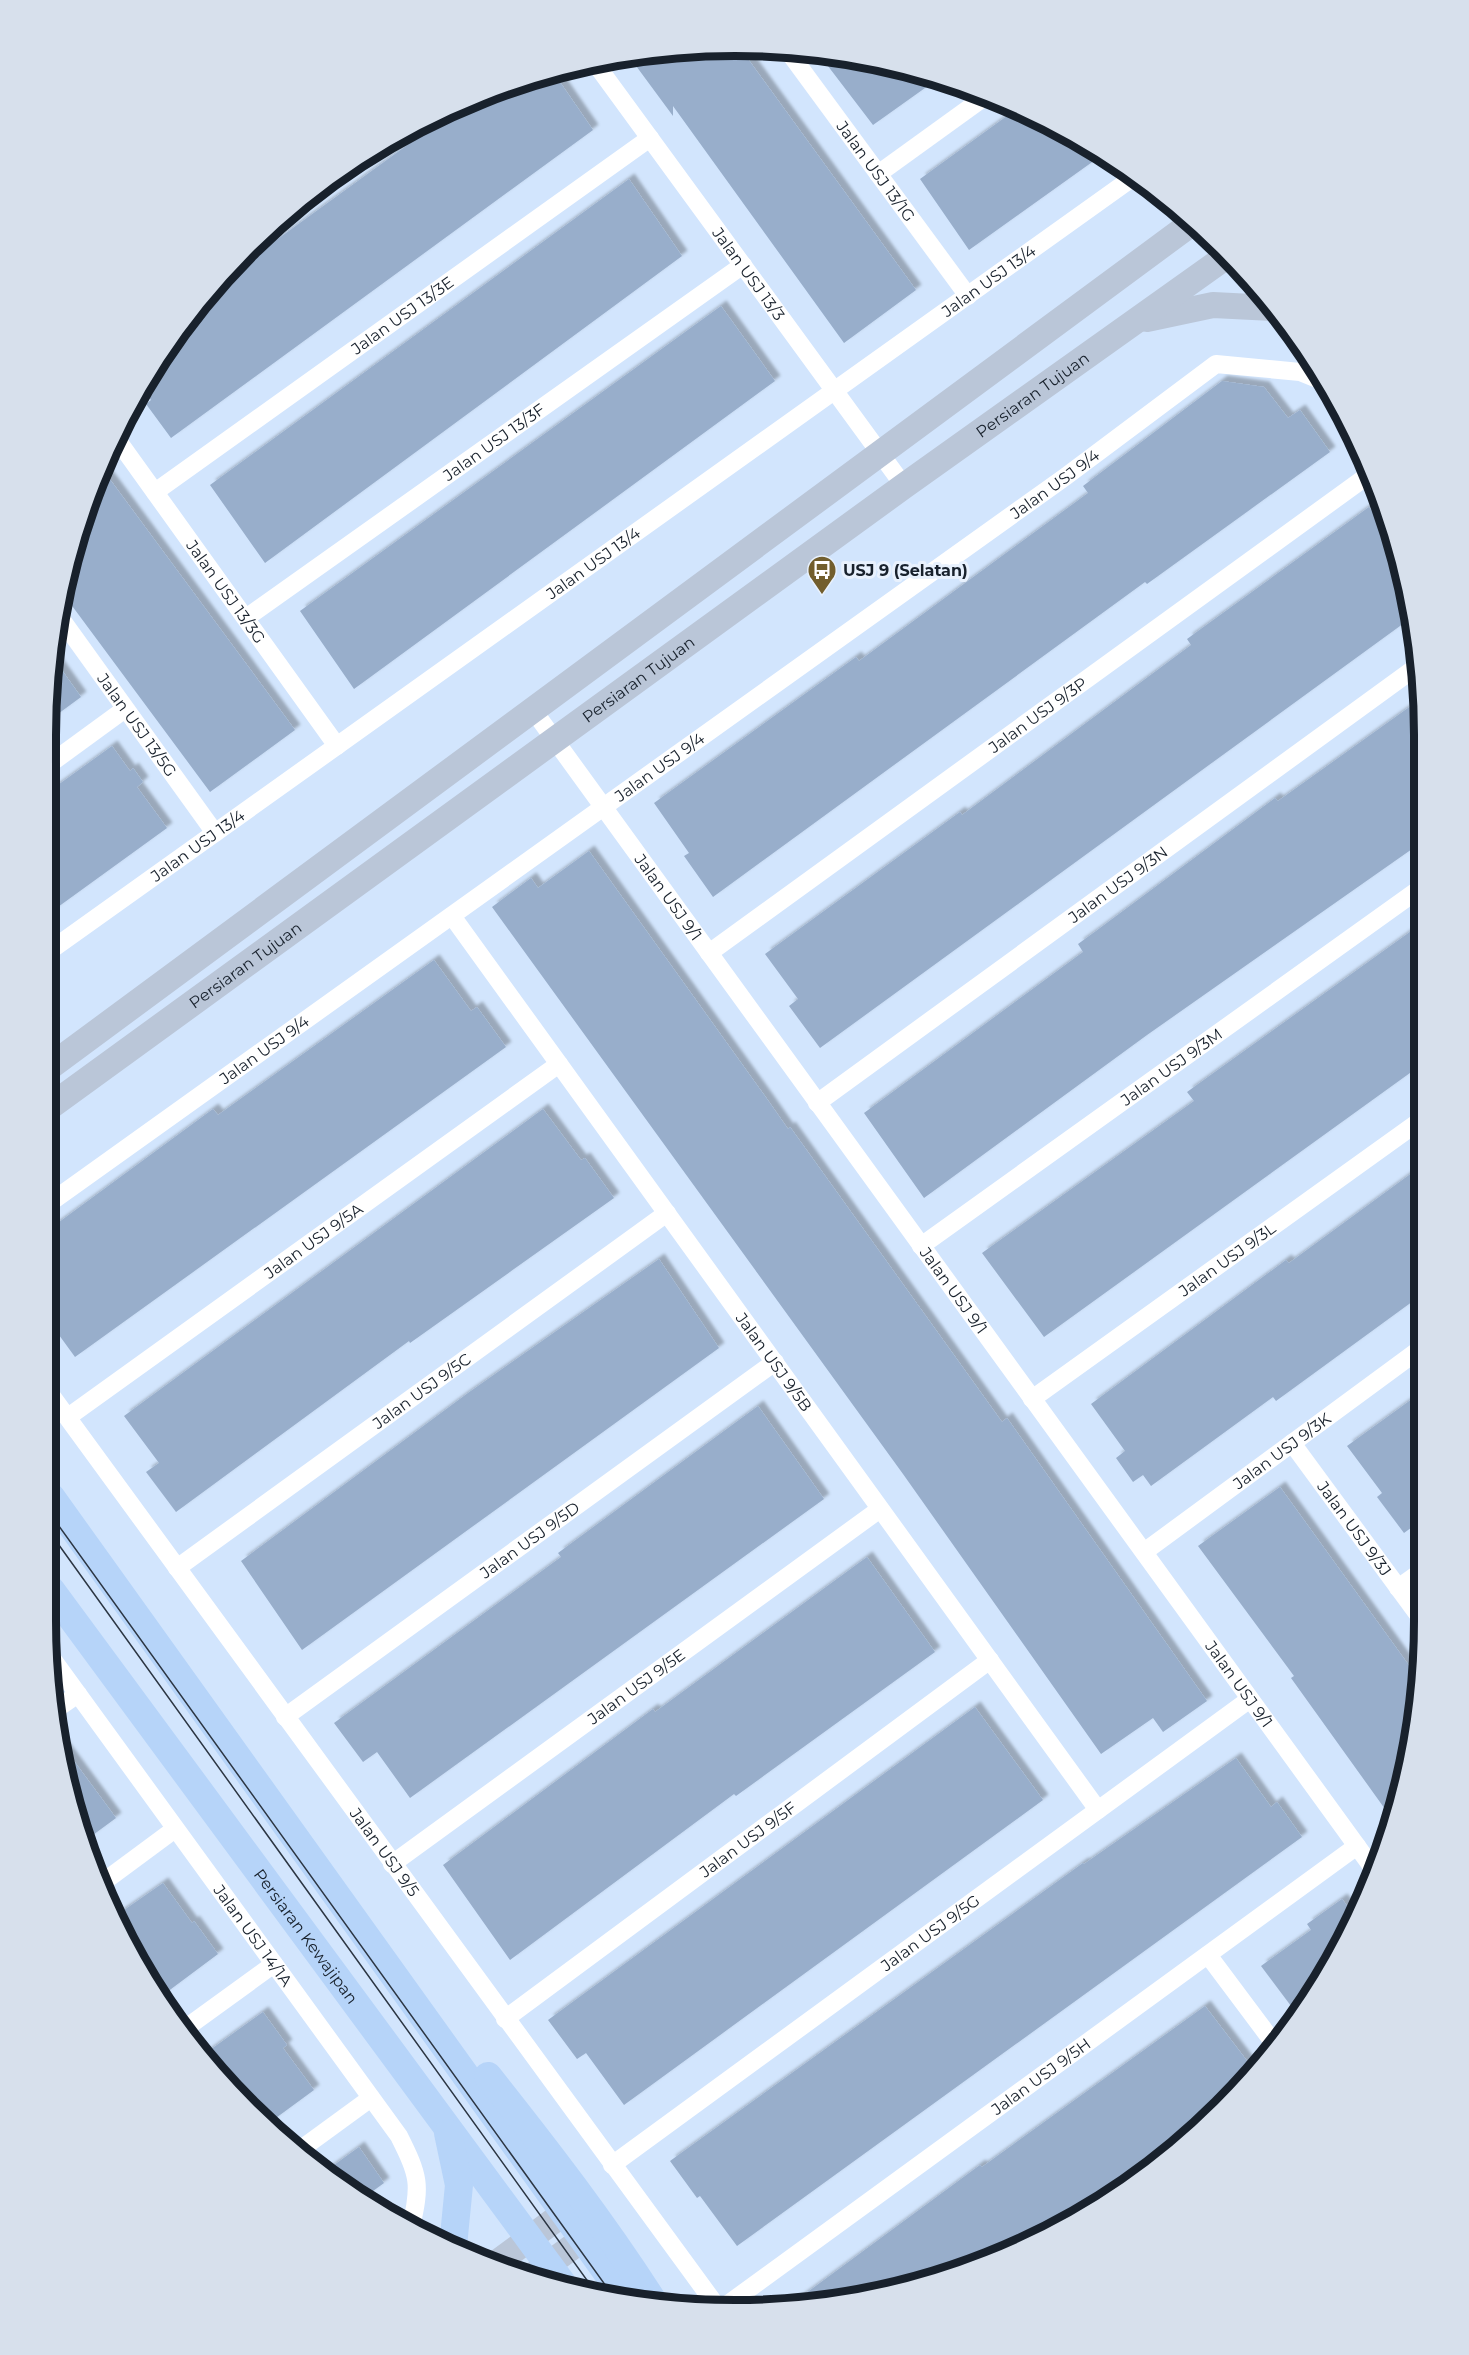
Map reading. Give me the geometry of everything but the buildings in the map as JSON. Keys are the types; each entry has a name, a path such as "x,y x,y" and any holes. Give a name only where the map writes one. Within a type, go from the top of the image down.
{"main road":[{"name":"Persiaran Tujuan","path":"56,1062 1185,227"},
{"name":"Persiaran Tujuan","path":"56,1102 903,486 1220,260"},
{"path":"1136,321 1213,304 1262,307"},
{"path":"56,1504 619,2289"},
{"name":"Persiaran Kewajipan","path":"56,1597 530,2238 547,2272"},
{"path":"381,1956 459,2039 544,2146 649,2294"},
{"path":"446,2124 459,2185 454,2238"},
{"path":"503,2258 564,2214"},
{"path":"550,2273 583,2240"}],"street":[{"name":"Jalan USJ 13/1G","path":"793,58 968,296"},
{"name":"Jalan USJ 13/3","path":"600,70 903,486"},
{"path":"878,174 979,101"},
{"name":"Jalan USJ 13/3E","path":"155,492 650,138"},
{"name":"Jalan USJ 13/4","path":"56,946 1128,181"},
{"name":"Jalan USJ 13/3F","path":"246,618 743,265"},
{"name":"Jalan USJ 9/4","path":"56,1198 1065,477 1216,364 1278,368 1311,377"},
{"name":"Jalan USJ 13/3G","path":"121,444 337,746"},
{"name":"Jalan USJ 9/3P","path":"709,953 1364,479"},
{"name":"Jalan USJ 13/5G","path":"65,625 215,833"},
{"name":"Jalan USJ 9/3N","path":"817,1102 1410,671"},
{"path":"56,759 125,709"},
{"name":"Jalan USJ 9/1","path":"533,710 1369,1862"},
{"name":"Jalan USJ 9/3M","path":"921,1246 1414,893"},
{"name":"Jalan USJ 9/5B","path":"452,915 1098,1810"},
{"name":"Jalan USJ 9/5A","path":"68,1418 558,1064"},
{"name":"Jalan USJ 9/3L","path":"1032,1399 1414,1125"},
{"name":"Jalan USJ 9/5C","path":"177,1568 667,1213"},
{"name":"Jalan USJ 9/3K","path":"1144,1552 1414,1354"},
{"name":"Jalan USJ 9/5D","path":"285,1717 775,1362"},
{"name":"Jalan USJ 9/5","path":"56,1402 710,2299"},
{"name":"Jalan USJ 9/3J","path":"1292,1443 1414,1609"},
{"name":"Jalan USJ 9/5E","path":"392,1864 880,1509"},
{"path":"1398,1588 1414,1577"},
{"name":"Jalan USJ 9/5F","path":"505,2019 990,1660"},
{"name":"Jalan USJ 14/1A","path":"57,1665 399,2136 415,2170 419,2194 413,2218"},
{"path":"61,1706 78,1694"},
{"name":"Jalan USJ 9/5G","path":"612,2165 1250,1699"},
{"path":"107,1879 175,1828"},
{"name":"Jalan USJ 9/5H","path":"734,2300 1357,1846"},
{"path":"1208,1955 1270,2038"},
{"path":"190,2025 274,1964"},
{"path":"305,2146 371,2098"}],"tram line":[{"path":"56,1522 607,2287"},
{"path":"56,1541 589,2283"}],"place":[{"name":"USJ 9 (Selatan)","path":"822,596"}]}
